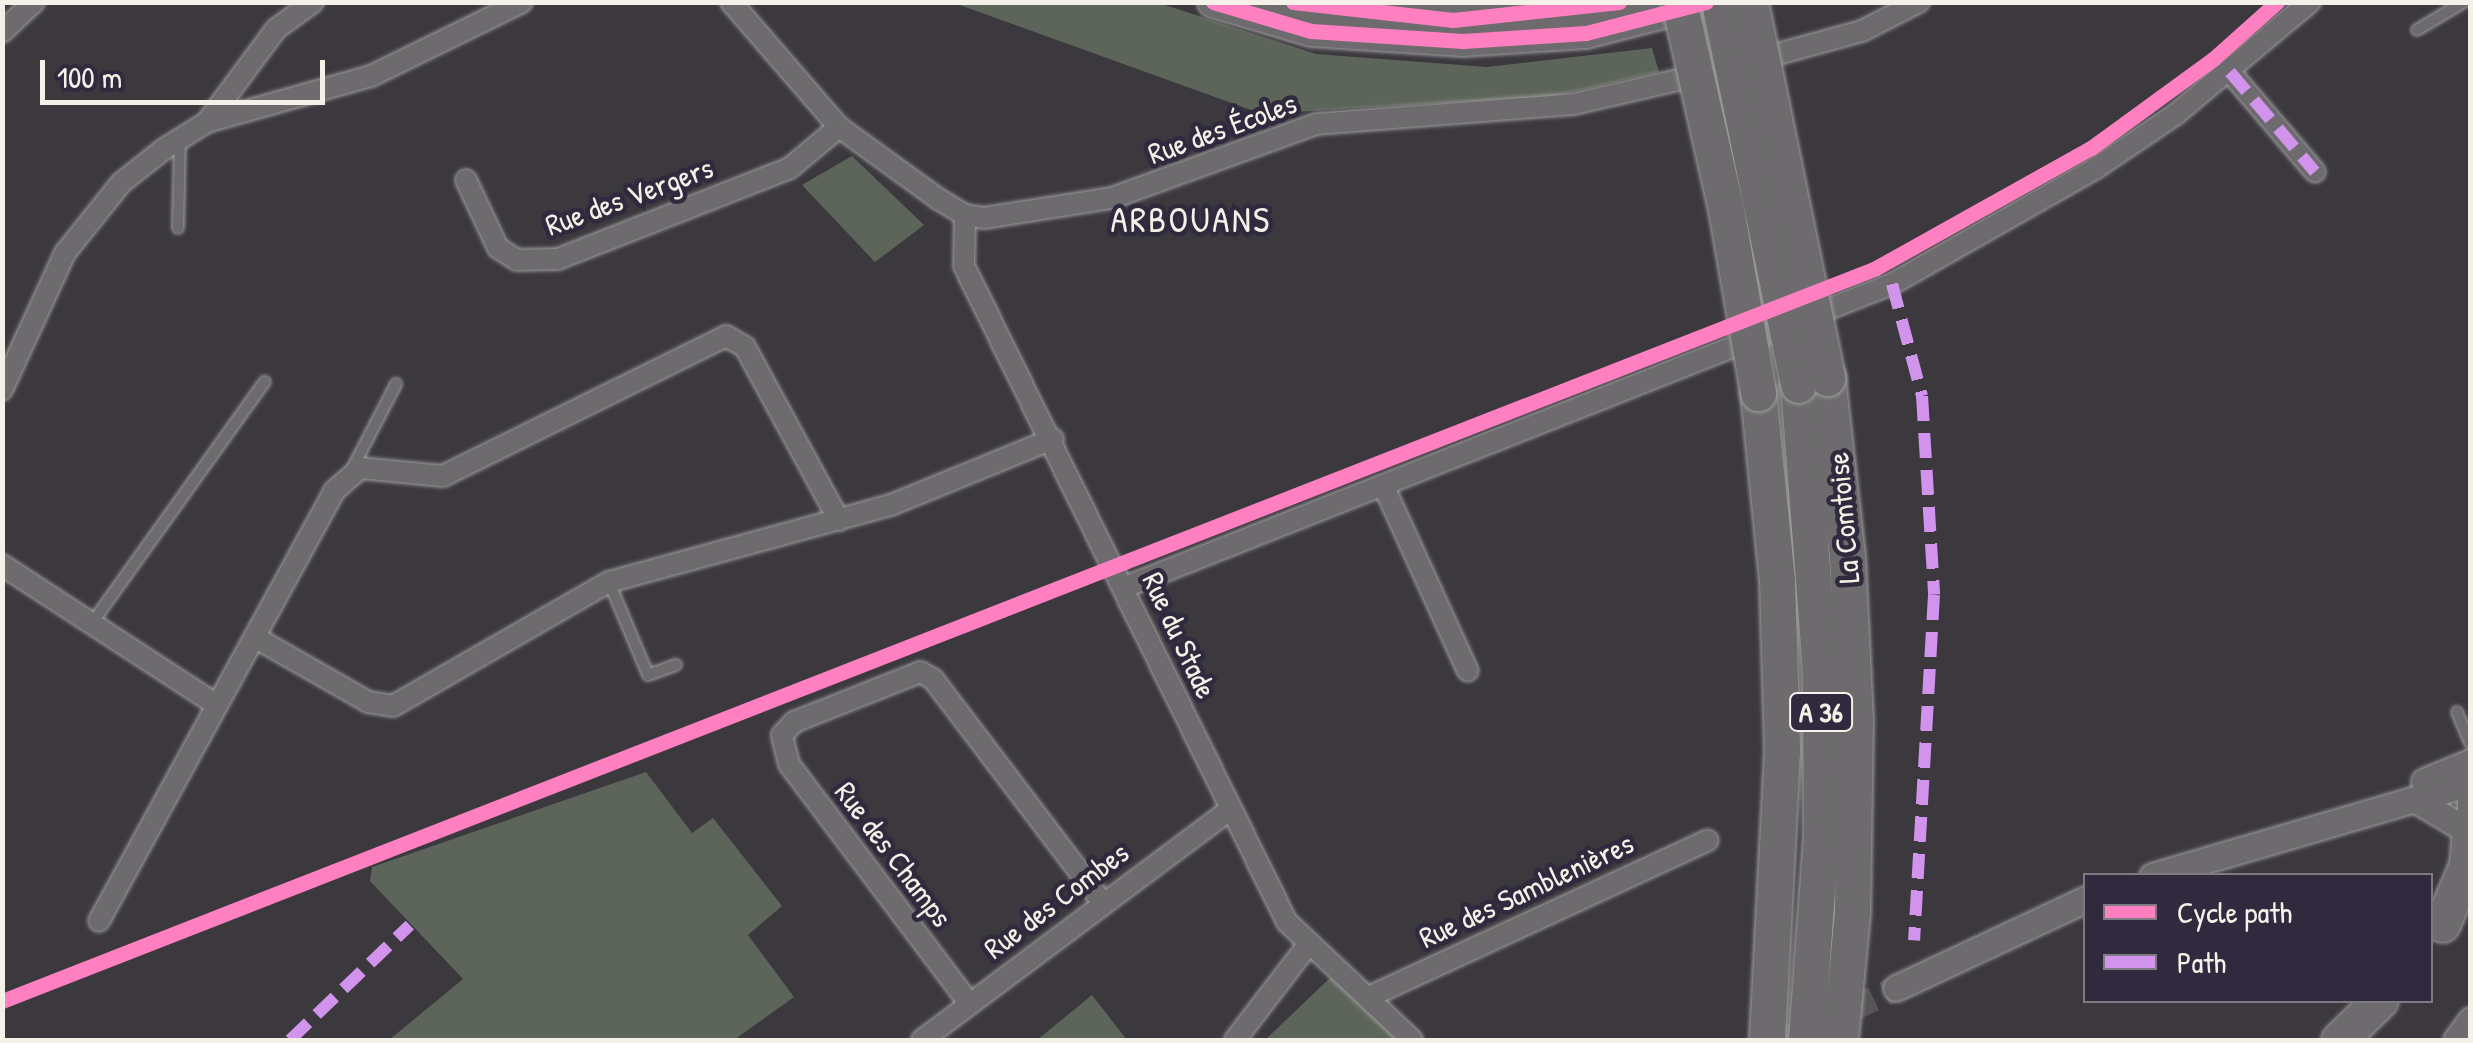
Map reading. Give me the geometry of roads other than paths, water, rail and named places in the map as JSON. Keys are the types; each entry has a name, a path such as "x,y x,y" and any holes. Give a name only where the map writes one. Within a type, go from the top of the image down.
{"highway":[{"name":"A 36","path":"1679,2 1726,209 1758,393 1782,692 1779,882 1767,1040"},
{"name":"La Comtoise","path":"1719,2 1812,382 1821,707 1818,896 1806,1040"},
{"name":"La Comtoise","path":"1750,2 1812,382 1855,690 1846,998 1840,1040"},
{"path":"2436,932 2468,865 2471,830"},
{"path":"2436,932 2470,892"},
{"path":"1846,998 1852,1040"},
{"path":"2339,1040 2377,1003"}],"main road":[{"path":"1213,2 1310,31 1462,40 1586,34 1706,2"},
{"path":"1293,2 1454,20 1619,2"}],"street":[{"path":"2,32 34,2"},
{"path":"207,122 256,52 313,2"},
{"path":"2,390 83,227 120,183 180,138 207,122 371,76 522,2"},
{"name":"Rue des Écoles","path":"965,216 1112,198 1316,124 1574,104 1862,31 1919,2"},
{"path":"1124,587 1892,284 2096,168 2230,72 2310,2"},
{"path":"735,4 839,127 965,216"},
{"path":"2230,72 2315,172"},
{"name":"Rue des Vergers","path":"466,180 498,248 516,260 558,259 790,168 839,127"},
{"name":"Rue du Stade","path":"965,216 964,266 1054,440 1229,810 1287,922 1308,945 1371,996 1412,1040"},
{"path":"100,921 214,703 350,474 369,466 443,476 726,336 745,347 839,520"},
{"path":"256,638 368,702 393,706 609,582 839,520 1054,440"},
{"path":"1384,487 1468,671"},
{"path":"2,565 214,703"},
{"name":"Rue des Champs","path":"969,1004 789,764 782,735 794,722 920,672 933,678 1101,900"},
{"path":"2416,800 2471,830 2470,773"},
{"path":"2332,821 2416,800 2470,773"},
{"path":"2162,873 2332,821 2470,773"},
{"name":"Rue des Combes","path":"922,1040 1101,900 1229,810"},
{"name":"Rue des Samblenières","path":"1371,996 1708,840"},
{"path":"1896,988 2083,900"},
{"path":"1235,1040 1308,945"},
{"path":"2454,1040 2470,1021"}],"lane":[{"path":"2416,30 2464,2"},
{"path":"178,228 180,138"},
{"path":"92,623 265,381"},
{"path":"350,474 396,384"},
{"path":"609,582 648,675 676,665"},
{"path":"2457,712 2470,742"}],"tunnel":[{"path":"1784,1040 1896,988"}],"district":[{"name":"ARBOUANS","path":"1191,220"}]}
